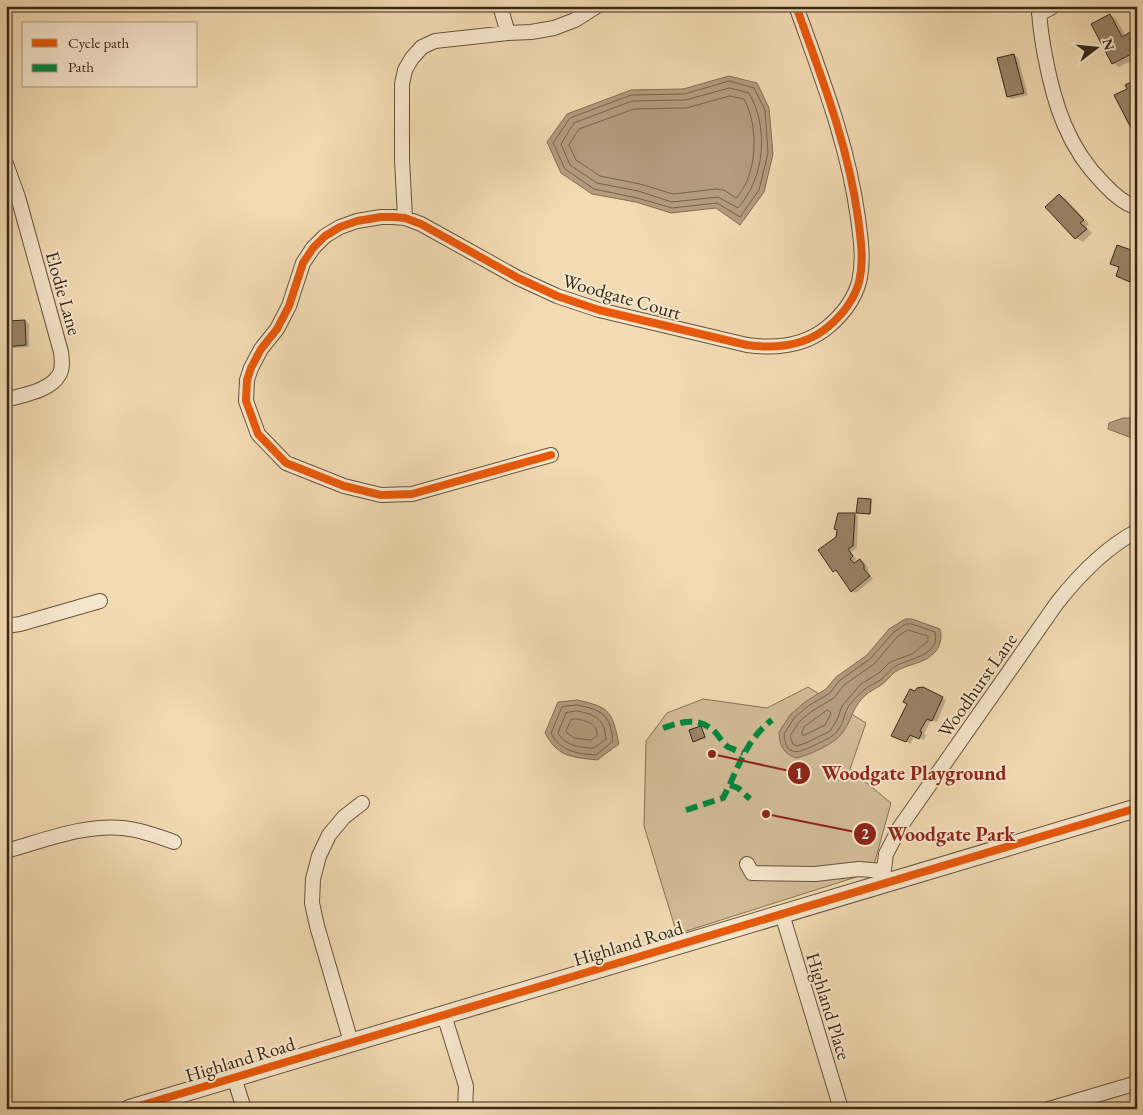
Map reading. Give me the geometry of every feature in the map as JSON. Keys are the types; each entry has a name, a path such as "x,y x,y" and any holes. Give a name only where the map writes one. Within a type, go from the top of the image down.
{"street":[{"path":"500,6 508,33"},
{"path":"551,454 412,494 381,495 344,486 286,463 258,434 246,401 247,380 250,368 261,349 277,329 289,306 303,263 313,248 325,236 340,227 357,221 381,217 405,218 402,159 402,84 405,70 412,58 422,47 435,41 554,28 574,20 597,6"},
{"name":"Woodgate Court","path":"405,218 421,224 518,278 558,296 599,310 767,348 787,346 806,340 824,330 839,318 851,302 862,266 855,196 844,146 796,6"},
{"path":"1054,6 1039,10 1042,36 1054,96 1063,124 1076,150 1093,173 1114,194 1130,206 1137,208"},
{"name":"Elodie Lane","path":"6,164 18,197 61,352 62,363 59,375 51,384 6,400"},
{"name":"Woodhurst Lane","path":"883,878 886,854 900,827 1057,603 1079,576 1104,554 1137,530"},
{"path":"6,626 20,624 100,601"},
{"path":"351,1042 317,926 312,903 312,887 319,856 329,835 344,817 362,803"},
{"name":"Highland Road","path":"129,1109 782,914 883,878 1137,808"},
{"path":"6,851 62,835 92,829 122,828 152,834 174,842"},
{"path":"747,864 752,874 814,874 859,869 883,878"},
{"name":"Highland Place","path":"782,914 841,1109"},
{"path":"444,1015 466,1086 465,1109"},
{"path":"234,1077 244,1109"},
{"path":"1050,1109 1137,1083"}],"shaded area":[{"path":"808,687 866,723 850,769 891,803 872,872 677,934 644,826 646,741 667,713 703,699 767,708"}],"water":[{"path":"729,76 757,83 769,108 773,154 764,192 740,225 716,208 671,213 636,202 592,194 561,173 547,142 567,114 631,90 683,89"},
{"path":"1123,418 1137,418 1137,440 1108,429 1109,423"},
{"path":"905,619 912,619 940,629 941,640 936,651 926,659 895,672 883,684 868,693 856,707 843,732 834,741 816,751 797,758 792,757 786,752 781,745 779,732 790,715 805,702 826,689 836,677 867,655 889,629"},
{"path":"577,700 603,708 608,712 614,724 619,744 597,760 580,758 560,751 545,733 558,702"}],"building":[{"path":"1110,14 1122,37 1132,31 1137,40 1137,51 1112,64 1091,24"},
{"path":"1014,54 1024,93 1007,97 997,58"},
{"path":"1137,79 1137,130 1133,132 1114,95 1127,89 1125,85"},
{"path":"1059,194 1084,220 1080,223 1087,229 1075,239 1045,207"},
{"path":"1117,245 1137,252 1137,277 1132,275 1130,282 1116,276 1119,267 1110,264"},
{"path":"25,320 26,345 6,347 8,321"},
{"path":"858,498 871,499 870,514 856,513"},
{"path":"838,513 855,513 853,546 848,549 853,556 850,559 854,563 860,559 864,569 870,576 851,592 836,570 833,572 818,550 836,537 837,530 834,529"},
{"path":"923,687 943,697 932,721 927,719 920,731 922,732 919,739 910,735 906,742 891,736 907,704 903,702 910,689 915,691 917,688"},
{"path":"701,726 705,737 693,742 689,730"}],"marked path":[{"path":"686,810 723,798 749,746 772,720"},
{"path":"663,728 683,722 703,724 715,732 728,747 743,753"},
{"path":"730,785 738,788 750,799"}],"cycle path":[{"path":"551,455 412,494 381,495 344,486 286,463 258,434 246,401 247,380 261,349 277,329 289,306 303,263 313,248 325,236 340,227 357,221 381,217 405,218 421,224 518,278 557,296 599,310 747,345 780,346 801,342 820,333 839,317 854,295 861,274 861,242 848,164 841,137 796,6"},
{"path":"129,1109 1137,808"}],"place":[{"name":"Woodgate Playground","path":"712,754"},
{"name":"Woodgate Park","path":"766,814"}]}
